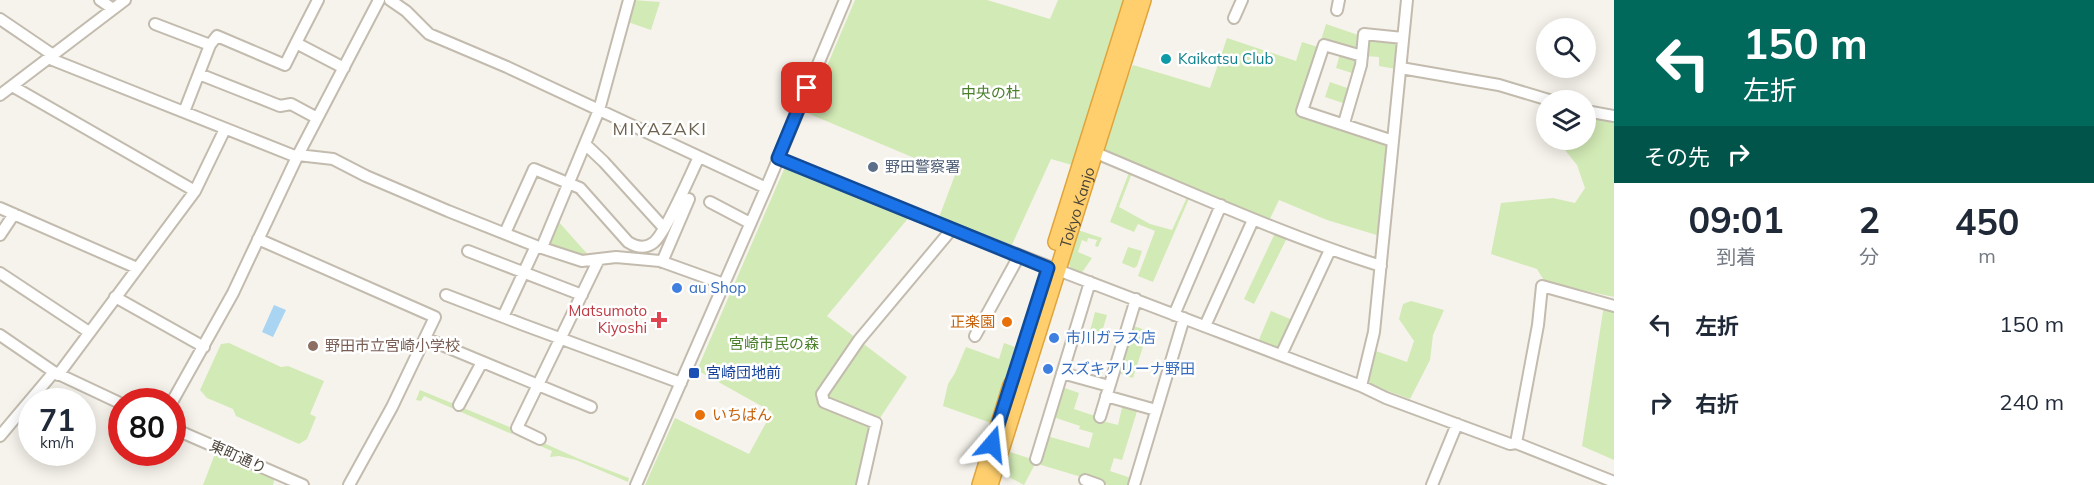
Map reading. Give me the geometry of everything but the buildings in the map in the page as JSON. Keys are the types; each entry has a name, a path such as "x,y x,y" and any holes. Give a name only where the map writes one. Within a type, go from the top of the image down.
{"highway":[{"name":"Tokyo Kanjo","path":"990,485 1132,0"},
{"name":"Tokyo Kanjo","path":"980,485 1053,269 1096,153 1143,0"},
{"path":"1118,80 1142,25 1150,0"}],"street":[{"path":"100,0 113,9"},
{"path":"0,95 125,0"},
{"path":"184,112 210,45 217,36 285,65 318,0"},
{"path":"180,388 233,293 297,156 379,0"},
{"path":"390,0 406,11 429,34 507,67 766,188"},
{"path":"503,317 569,182 599,110 629,0"},
{"path":"636,485 766,188 845,0"},
{"path":"1234,18 1242,0"},
{"path":"1361,386 1374,332 1407,0"},
{"path":"0,19 50,56 225,129 297,156 333,159 366,176 539,246 582,261 616,257 662,262 724,284"},
{"path":"155,24 210,45"},
{"path":"1344,123 1361,65 1364,34 1403,38"},
{"path":"296,43 344,68"},
{"path":"1362,56 1323,45 1302,111 1393,141"},
{"path":"1401,68 1499,85 1536,96"},
{"path":"199,74 280,106 291,104 317,118"},
{"path":"12,86 195,191"},
{"path":"1596,113 1614,116"},
{"path":"0,436 89,332 195,191 225,129"},
{"path":"585,144 664,228"},
{"path":"1096,153 1253,220 1330,250 1381,266"},
{"path":"505,233 534,169 580,188 627,242 634,246 650,245 656,242 664,228 699,157"},
{"path":"778,158 1019,256 1281,355 1386,398 1510,444 1516,444 1592,480 1614,482"},
{"path":"662,262 689,199"},
{"path":"710,202 750,224"},
{"path":"1134,485 1156,410 1179,316 1221,205"},
{"path":"0,208 137,267"},
{"path":"0,235 14,214"},
{"path":"1205,326 1253,220"},
{"path":"862,485 876,423 824,402 822,394 859,340 952,229"},
{"path":"258,239 435,316 392,407 350,485"},
{"path":"1281,355 1330,250"},
{"path":"468,251 582,295"},
{"path":"975,336 1019,256"},
{"path":"540,439 517,428 598,259"},
{"path":"0,273 89,332"},
{"path":"1036,459 1090,282"},
{"path":"1516,444 1538,325 1542,286 1614,306"},
{"path":"446,295 681,383"},
{"path":"115,297 204,347"},
{"path":"1100,417 1136,300"},
{"path":"0,335 56,373 108,397"},
{"path":"424,338 591,406"},
{"path":"459,405 482,362"},
{"path":"1062,373 1156,410"},
{"path":"1432,485 1457,424"},
{"name":"東町通り","path":"186,435 283,481 303,485"},
{"path":"1085,480 1100,485"}],"green space":[{"path":"633,0 660,2 651,30 628,22"},
{"name":"中央の杜","path":"855,0 987,0 1050,19 1058,0 1123,0 1072,165 1051,159 1010,249 938,220 955,175 807,113"},
{"path":"1326,24 1361,36 1360,49 1356,51 1321,40"},
{"path":"1227,38 1296,61 1302,42 1318,47 1298,112 1385,141 1388,147 1380,236 1327,220 1279,200 1268,223 1102,154 1124,85 1133,65 1210,88"},
{"path":"1370,38 1396,41 1398,44 1396,69 1379,66 1379,57 1365,56 1367,41"},
{"path":"1340,54 1356,58 1358,61 1355,74 1336,68"},
{"path":"1330,82 1350,89 1346,104 1325,97"},
{"path":"1596,115 1614,118 1614,297 1545,282 1537,269 1491,254 1501,203 1553,198 1575,203 1585,188 1577,165 1565,150 1596,150"},
{"name":"宮崎市民の森","path":"788,166 910,216 827,316 907,377 878,421 861,485 645,485 675,418 749,454 772,412 697,370 785,167"},
{"path":"1130,170 1191,194 1153,282 1138,276 1155,231 1138,224 1134,232 1110,222","holes":["1132,173 1188,195 1172,230 1150,224 1119,207"]},
{"path":"557,220 591,258 550,248 548,244"},
{"path":"1078,230 1102,238 1098,247 1095,246 1097,240 1088,238 1087,242 1082,240 1078,252 1092,258 1081,274 1072,271 1068,262"},
{"path":"1276,231 1287,236 1286,240 1254,304 1244,299"},
{"path":"1128,247 1142,251 1137,266 1134,268 1122,263"},
{"path":"1411,301 1444,310 1433,335 1430,360 1410,399 1366,383 1376,351 1407,362 1414,341 1399,319 1403,304"},
{"path":"1604,305 1614,308 1614,460 1582,446"},
{"path":"1271,311 1295,321 1280,350 1258,342"},
{"path":"1095,312 1107,315 1101,335 1090,331"},
{"path":"1131,325 1148,331 1133,378 1116,372"},
{"path":"229,343 281,367 288,366 324,381 310,414 316,417 307,439 299,444 236,416 233,409 207,398 200,390 221,344"},
{"path":"1004,343 1015,347 991,423 943,406 948,384 966,347 999,359"},
{"path":"1062,387 1079,393 1074,409 1098,417 1098,420 1118,425 1123,403 1138,408 1122,460 1114,458 1110,471 1134,479 1132,485 1108,485 1038,464 1034,466 1024,485 1003,474 1010,452 1035,460 1047,436 1089,448 1093,433 1053,417"},
{"path":"420,390 514,429 512,434 424,396 421,401 416,400"},
{"path":"519,432 629,478 628,482 576,460 559,456 550,457 552,451 517,436"},
{"path":"216,451 275,477 273,485 203,485"}],"water":[{"path":"274,305 286,310 273,337 262,332"}],"place":[{"name":"Kaikatsu Club","path":"1166,59"},
{"name":"野田警察署","path":"873,167"},
{"name":"au Shop","path":"677,288"},
{"name":"Matsumoto Kiyoshi","path":"659,320"},
{"name":"正楽園","path":"1007,322"},
{"name":"市川ガラス店","path":"1054,338"},
{"name":"野田市立宮崎小学校","path":"313,346"},
{"name":"スズキアリーナ野田","path":"1048,369"},
{"name":"宮崎団地前","path":"694,373"},
{"name":"いちばん","path":"700,415"}],"district":[{"name":"MIYAZAKI","path":"660,129"}],"route":[{"path":"807,88 778,158 1048,268 992,444"}]}
